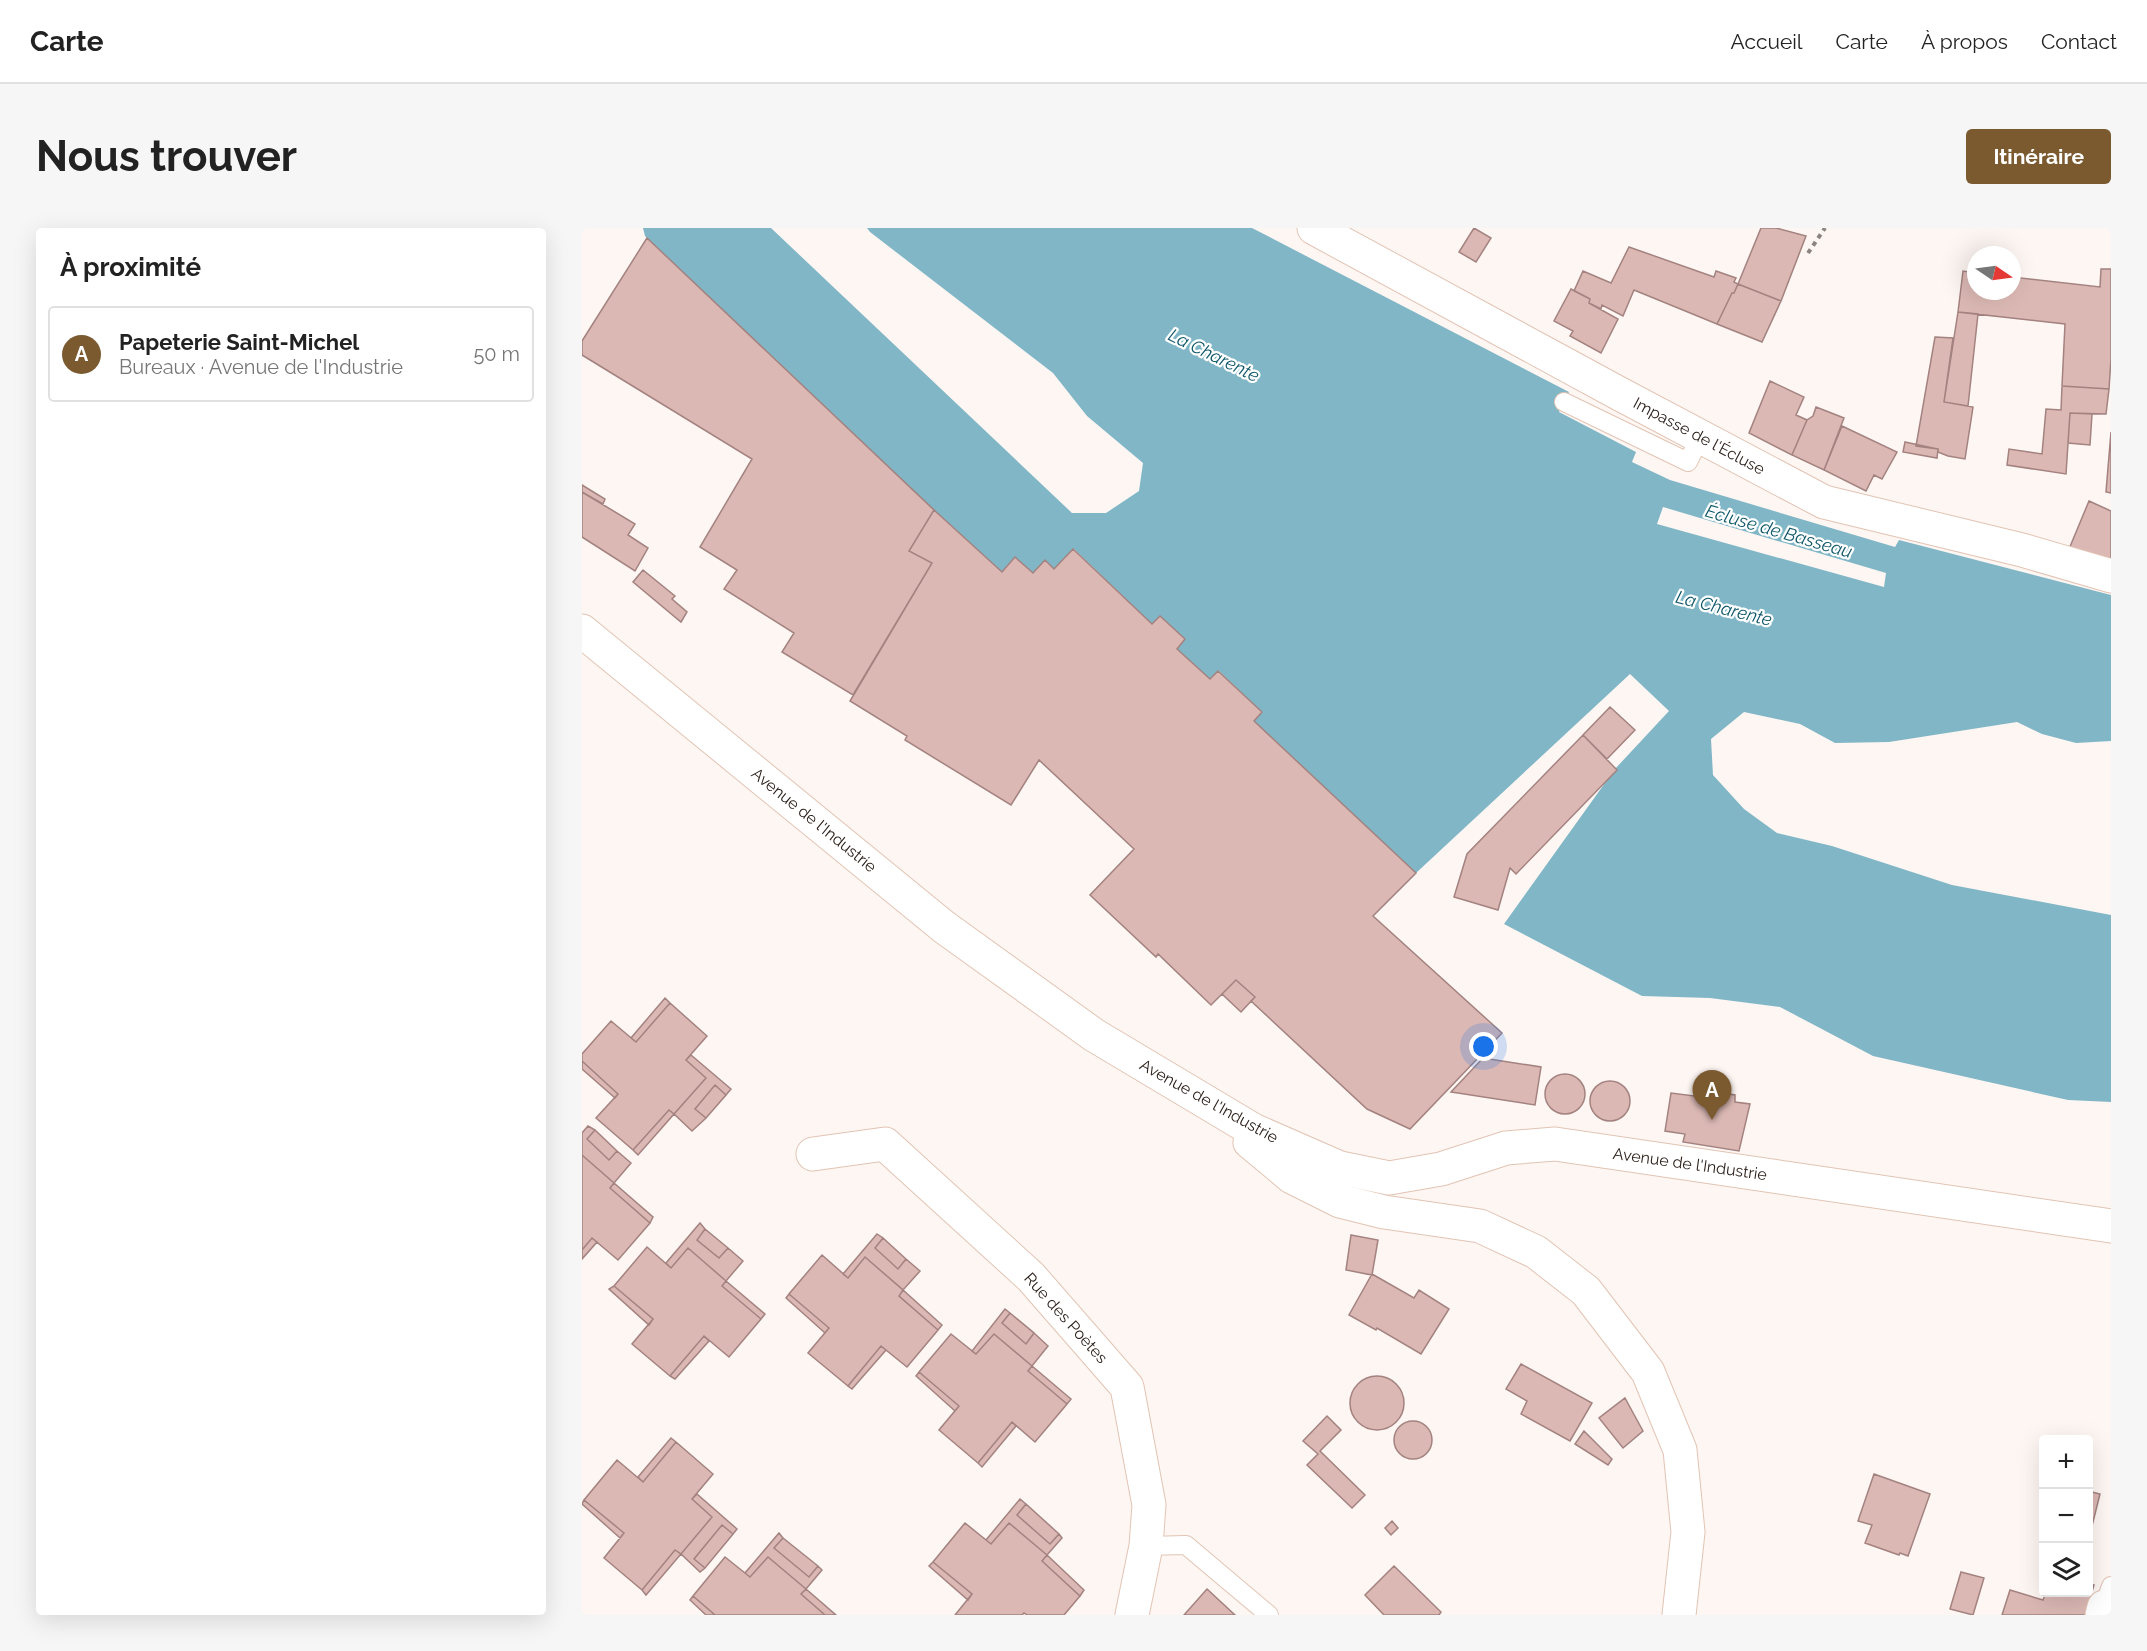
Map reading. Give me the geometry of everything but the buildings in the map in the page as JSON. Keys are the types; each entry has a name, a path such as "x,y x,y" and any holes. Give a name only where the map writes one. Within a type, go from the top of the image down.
{"street":[{"name":"Impasse de l'Écluse","path":"1314,228 1824,502 2022,550 2111,576"},
{"name":"Avenue de l'Industrie","path":"582,631 944,927 1094,1035 1253,1130 1340,1168 1389,1178 1442,1169 1506,1148 1555,1144 2111,1226"},
{"path":"1253,1130 1250,1142 1275,1163 1293,1177 1340,1201 1384,1212 1480,1226 1536,1252 1586,1292 1648,1372 1680,1450 1688,1532 1679,1615"},
{"name":"Rue des Poètes","path":"813,1154 885,1144 1031,1277 1127,1387 1149,1505 1146,1546 1132,1615"}],"lane":[{"path":"1564,402 1688,462 1700,436"},
{"path":"1146,1546 1186,1545 1269,1615"}],"path":[{"path":"1808,253 1825,228"}],"water":[{"path":"643,228 771,228 1072,513 1106,513 1139,491 1143,463 1087,416 1053,373 867,228 1252,228 1569,392 1559,412 1636,452 1632,462 1670,480 1895,547 1899,540 2111,595 2111,741 2076,743 2042,734 2017,722 1889,742 1835,743 1800,724 1744,712 1711,739 1713,775 1744,809 1777,833 1832,846 1952,885 2111,915 2111,1102 2068,1100 1873,1056 1780,1007 1710,998 1642,996 1504,924 1615,769 1669,711 1630,674 1416,873 1254,721 1262,712 1219,671 1210,679 1177,649 1184,639 1160,616 1152,624 1074,549 1054,569 1045,561 1033,573 1015,557 1002,572 645,236","holes":["1663,507 1886,573 1884,587 1657,524"]}],"place":[{"name":"Papeterie Saint-Michel","path":"1712,1120"}],"water label":[{"name":"La Charente","path":"1214,355"},
{"name":"Écluse de Basseau","path":"1779,531"},
{"name":"La Charente","path":"1724,608"}]}
